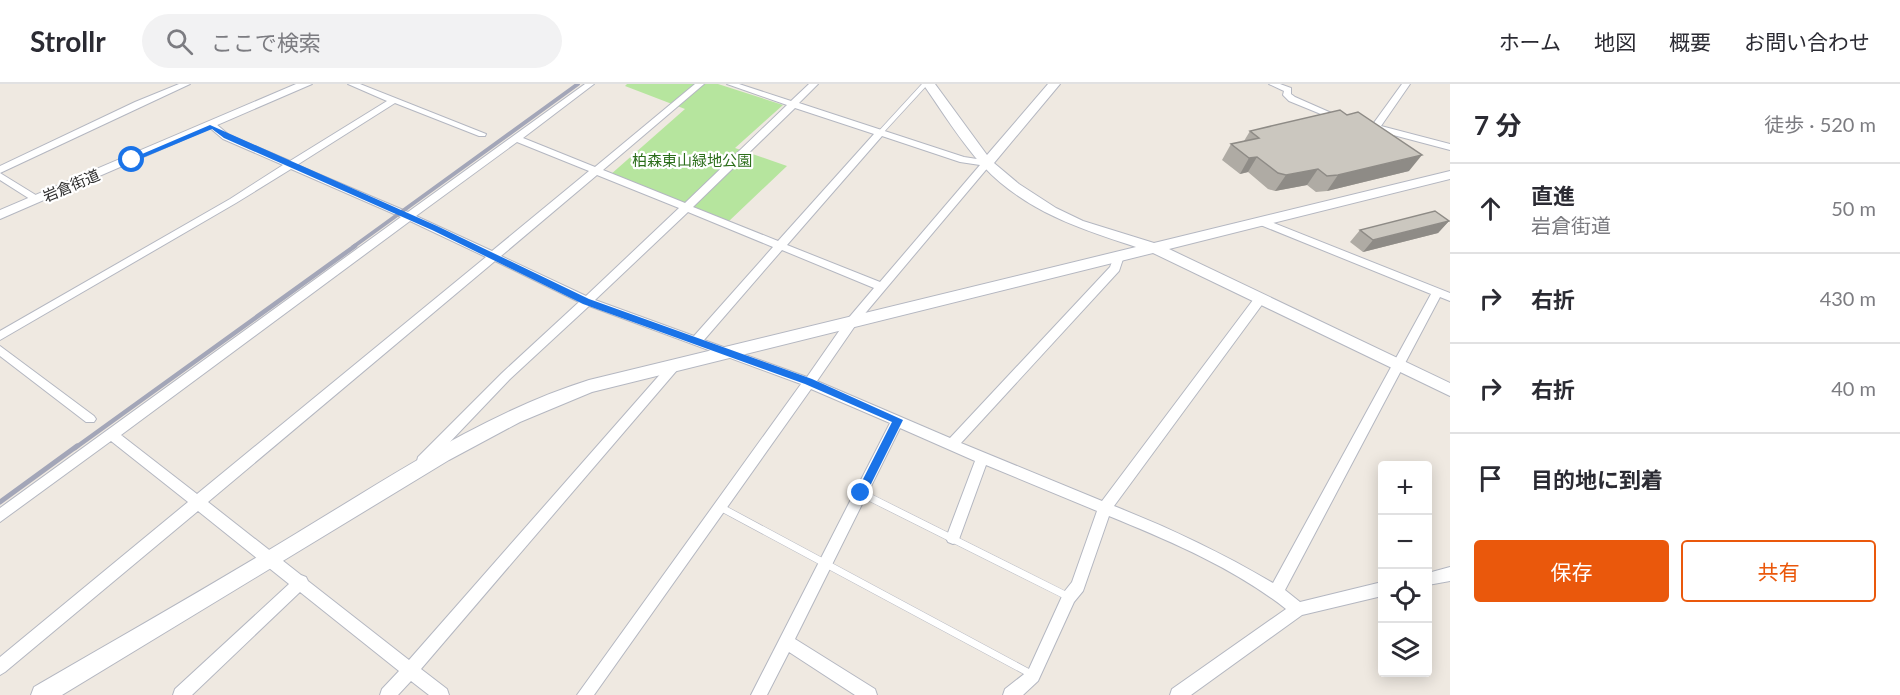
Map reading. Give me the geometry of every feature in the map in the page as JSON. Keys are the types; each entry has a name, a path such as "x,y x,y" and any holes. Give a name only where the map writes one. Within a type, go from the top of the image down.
{"street":[{"path":"0,170 138,104 186,84"},
{"path":"352,84 482,134"},
{"path":"0,516 590,84"},
{"path":"0,667 700,84"},
{"path":"731,84 976,163 987,163"},
{"path":"412,473 506,376 814,84"},
{"path":"927,84 987,163 1014,187 1051,211 1078,224 1155,248 1450,390"},
{"path":"585,695 851,323 1054,84"},
{"path":"1273,84 1291,87 1287,95 1292,99 1348,121"},
{"path":"1376,127 1406,84"},
{"name":"岩倉街道","path":"0,215 213,126 300,85"},
{"path":"0,336 291,164 394,100"},
{"path":"1359,125 1376,127 1450,147"},
{"path":"213,126 226,136 408,217 586,302 808,382 1207,553 1276,592 1298,609"},
{"path":"696,341 880,133"},
{"path":"516,138 684,209 881,287"},
{"path":"42,695 412,473 489,430 553,399 589,386 1450,175"},
{"path":"0,176 36,199"},
{"path":"1262,222 1450,297"},
{"path":"952,444 1115,268 1119,256"},
{"path":"1276,592 1437,292"},
{"path":"1011,695 1034,676 1069,597 1078,586 1105,508 1260,299"},
{"path":"0,350 90,419"},
{"path":"388,695 674,366"},
{"path":"759,695 898,420"},
{"path":"111,434 272,559 441,695"},
{"path":"953,538 982,458"},
{"path":"1432,578 1450,574"},
{"path":"181,695 301,582"},
{"path":"1178,695 1298,609 1378,590"},
{"path":"786,642 869,695"}],"lane":[{"path":"880,133 927,84"},
{"path":"861,493 1069,597"},
{"path":"719,507 1034,676"}],"green space":[{"name":"柏森東山緑地公園","path":"627,84 718,84 783,105 735,148 787,166 728,222 610,175 685,109 625,86"}],"building":[{"path":"1340,110 1347,115 1358,112 1422,155 1338,175 1327,176 1318,169 1286,175 1278,173 1257,157 1249,158 1231,144 1259,138 1250,131"},
{"path":"1435,211 1449,221 1373,240 1360,230"}],"railway":[{"path":"353,247 578,84"},
{"path":"75,448 355,246"},
{"path":"0,502 77,446"}],"route":[{"path":"132,160 213,126 226,136 435,228 586,302 808,382 898,420 861,493"}]}
